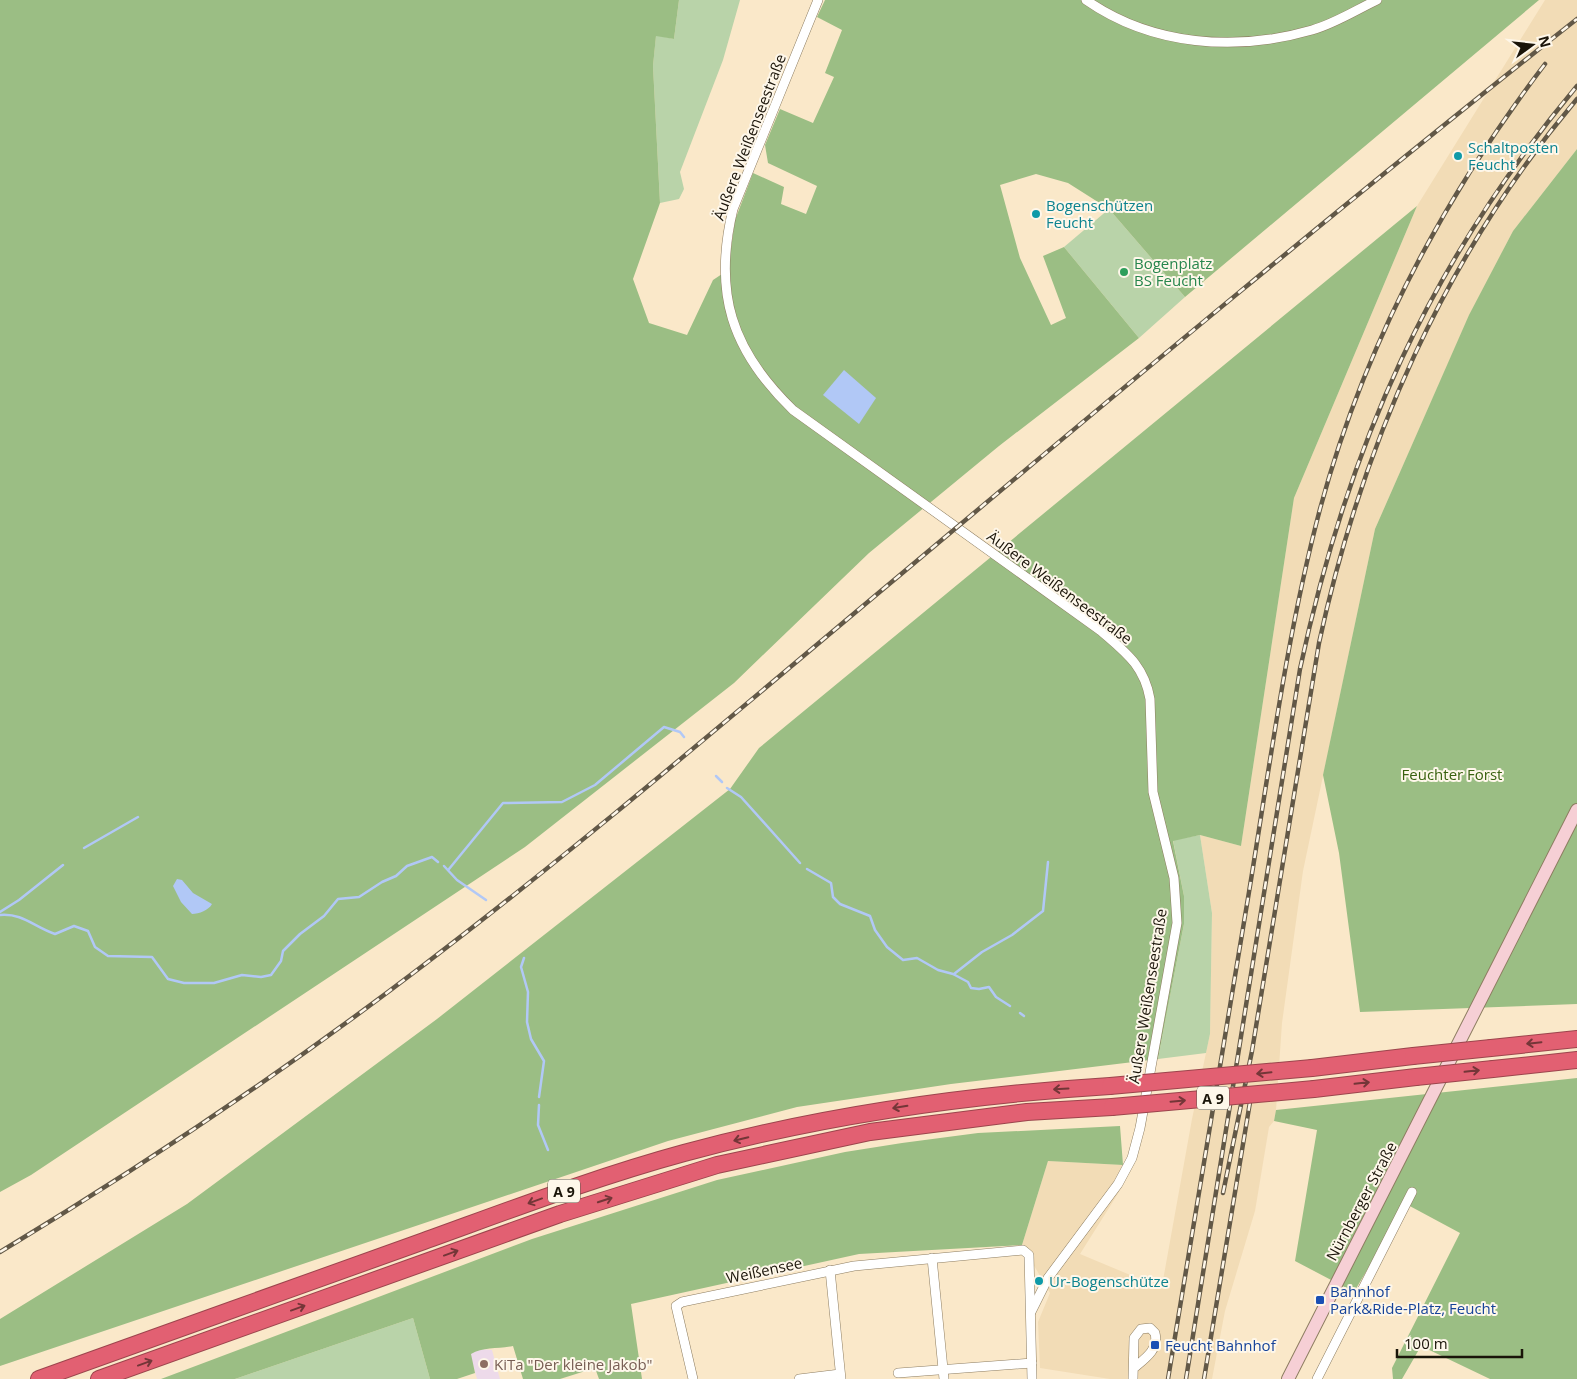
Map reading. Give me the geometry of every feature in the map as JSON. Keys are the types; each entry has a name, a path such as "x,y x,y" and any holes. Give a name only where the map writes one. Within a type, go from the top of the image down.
{"highway":[{"name":"A 9","path":"39,1379 552,1195 668,1157 814,1122 884,1109 1020,1091 1110,1086 1312,1068 1577,1039"},
{"name":"A 9","path":"99,1379 560,1214 717,1165 820,1141 889,1129 1027,1112 1112,1107 1314,1089 1577,1060"}],"main road":[{"name":"Nürnberger Straße","path":"1288,1379 1463,1038 1577,810"}],"street":[{"name":"Äußere Weißenseestraße","path":"818,0 733,209 726,239 725,288 739,338 754,367 793,410 1101,631 1135,662 1148,685 1150,698 1152,792 1174,878 1177,923 1140,1128 1132,1158 1118,1184 1048,1278 1031,1312"},
{"path":"1086,0 1118,19 1153,33 1191,41 1240,43 1277,39 1314,30 1377,0"},
{"path":"1317,1379 1412,1192"},
{"path":"799,1379 840,1377 830,1270 1023,1250 1029,1255 1032,1379"},
{"path":"932,1258 944,1375"},
{"name":"Weißensee","path":"693,1379 676,1306 682,1302 830,1270"},
{"path":"898,1373 944,1375 1032,1363"},
{"path":"1133,1379 1135,1367"}],"shaded area":[{"path":"1545,0 1577,0 1577,149 1513,231 1469,316 1375,529 1303,871 1282,1023 1274,1121 1269,1127 1255,1211 1225,1311 1212,1379 1110,1379 1040,1368 1038,1322 1050,1293 1022,1245 1048,1161 1123,1165 1119,1192 1080,1254 1147,1282 1162,1286 1192,1119 1210,1034 1212,913 1200,835 1241,846 1294,498 1417,206"},
{"name":"KiTa \"Der kleine Jakob\"","path":"479,1349 492,1350 500,1379 477,1379 470,1354"}],"green space":[{"path":"0,0 679,0 674,39 656,36 653,66 660,203 633,279 649,323 687,335 713,280 728,270 735,220 753,173 784,187 781,204 806,214 817,186 768,163 765,145 780,109 813,123 834,77 825,73 842,30 817,17 825,0 1539,0 1185,297 1109,209 1068,183 1036,174 1000,185 1020,258 1051,325 1066,318 1043,256 1064,247 1139,338 999,446 869,553 734,683 525,847 31,1175 0,1192"},
{"path":"679,0 740,0 723,60 680,172 684,189 679,199 660,203 653,66 656,35 674,39"},
{"name":"Feuchter Forst","path":"1577,149 1577,1004 1360,1012 1339,853 1323,775 1375,529 1469,315 1513,231"},
{"path":"1417,206 1294,498 1241,846 1200,835 1173,841 1184,896 1184,924 1158,1059 951,1084 797,1107 668,1141 0,1366 0,1319 187,1204 437,1019 730,789 759,748"},
{"name":"Bogenplatz BS Feucht","path":"1109,209 1185,297 1139,338 1064,247"},
{"path":"1200,835 1212,913 1210,1034 1206,1053 1158,1059 1184,924 1184,896 1173,840"},
{"path":"1577,1078 1577,1379 1490,1379 1421,1346 1402,1379 1393,1379 1392,1368 1460,1233 1406,1204 1354,1292 1295,1261 1317,1130 1274,1121 1276,1110"},
{"path":"1120,1126 1123,1165 1048,1161 1022,1245 859,1254 631,1304 642,1379 599,1379 595,1368 560,1379 523,1379 513,1346 486,1349 471,1354 475,1373 457,1379 430,1379 413,1318 235,1379 161,1379 532,1239 717,1180 845,1152 902,1143 978,1133"},
{"path":"413,1318 430,1379 235,1379"}],"water":[{"path":"844,370 876,398 859,424 823,395"},
{"path":"177,879 182,880 193,893 212,904 211,906 203,911 192,914 181,902 173,886"}],"waterway":[{"path":"449,869 503,803 562,802 595,785 664,727 680,732 684,737"},
{"path":"716,776 722,782"},
{"path":"727,788 741,797 800,863"},
{"path":"84,848 138,817"},
{"path":"0,915 22,918 55,934 74,926 88,931 95,947 108,956 152,957 168,979 184,983 214,983 242,975 261,977 271,975 281,961 283,951 300,934 324,916 338,899 359,897 382,882 396,876 407,866 432,857 438,862"},
{"path":"954,974 982,952 1012,935 1043,911 1048,862"},
{"path":"0,912 19,900 63,865"},
{"path":"444,866 457,880 486,900"},
{"path":"807,869 831,883 833,897 840,904 870,916 875,930 887,947 903,960 917,958 938,970 953,974 968,982 971,988 989,987 996,997 1010,1006"},
{"path":"524,958 521,967 528,992 527,1022 531,1039 544,1061 539,1097"},
{"path":"1020,1013 1024,1016"},
{"path":"539,1105 538,1125 548,1150"}],"railway":[{"path":"0,1252 163,1150 269,1078 374,1003 486,917 665,772 1237,294 1577,19"},
{"path":"1168,1379 1280,699 1308,556 1320,509 1338,449 1359,390 1411,276 1473,167 1545,64"},
{"path":"1186,1379 1300,669 1320,587 1343,508 1370,433 1401,360 1437,289 1478,220 1525,152 1577,86"},
{"path":"1223,1193 1252,1051 1319,643 1337,569 1359,496 1385,425 1415,355 1449,287 1487,222 1530,159 1577,99"},
{"path":"1204,1379 1252,1090"}],"place":[{"name":"Schaltposten Feucht","path":"1458,156"},
{"name":"Bogenschützen Feucht","path":"1036,214"},
{"name":"Bogenplatz BS Feucht","path":"1124,272"},
{"name":"Ur-Bogenschütze","path":"1039,1281"},
{"name":"Bahnhof Park&Ride-Platz, Feucht","path":"1320,1300"},
{"name":"Feucht Bahnhof","path":"1155,1345"},
{"name":"KiTa \"Der kleine Jakob\"","path":"484,1364"}]}
